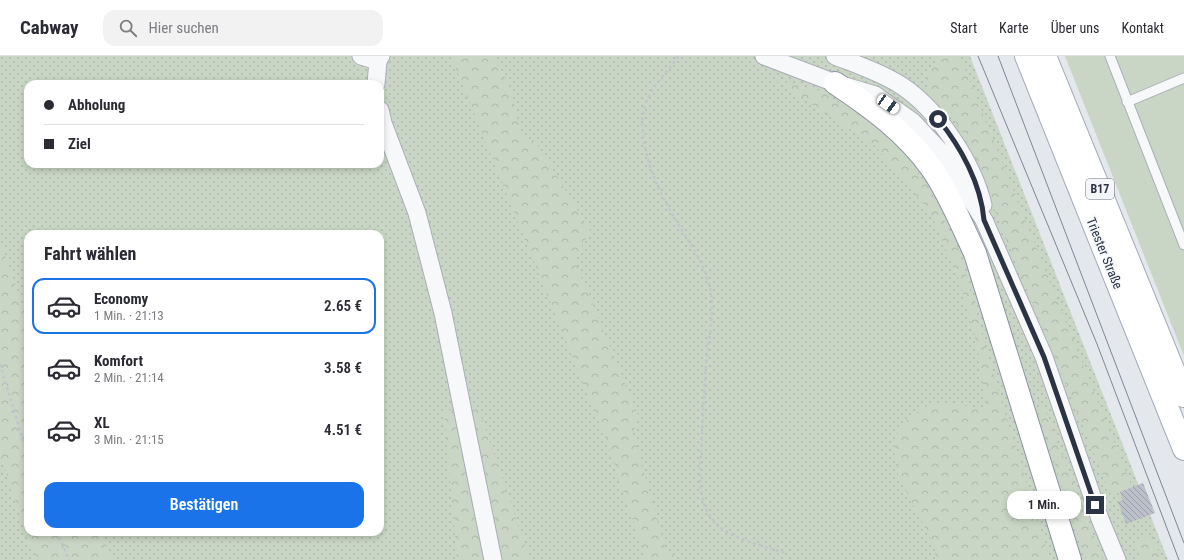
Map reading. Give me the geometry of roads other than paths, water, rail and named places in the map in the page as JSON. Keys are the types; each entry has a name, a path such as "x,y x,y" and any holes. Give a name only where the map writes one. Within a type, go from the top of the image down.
{"main road":[{"name":"Triester Straße","path":"1026,56 1184,450"},
{"name":"Triester Straße","path":"1045,56 1184,396"},
{"path":"835,83 867,105 901,133 932,169 955,211 975,253 1070,560"}],"street":[{"path":"362,56 378,58 376,80"},
{"path":"764,56 835,83 875,95 913,122 940,151 984,220 1044,357 1100,519 1117,560"},
{"path":"836,56 885,76 902,86 931,111 955,141 963,156 983,203 984,220"},
{"path":"384,126 417,213 443,313 493,560"}],"lane":[{"path":"1110,56 1184,245"},
{"path":"1127,102 1184,78"}],"tram line":[{"path":"978,56 1097,344 1179,560"},
{"path":"998,56 1184,543"}]}
